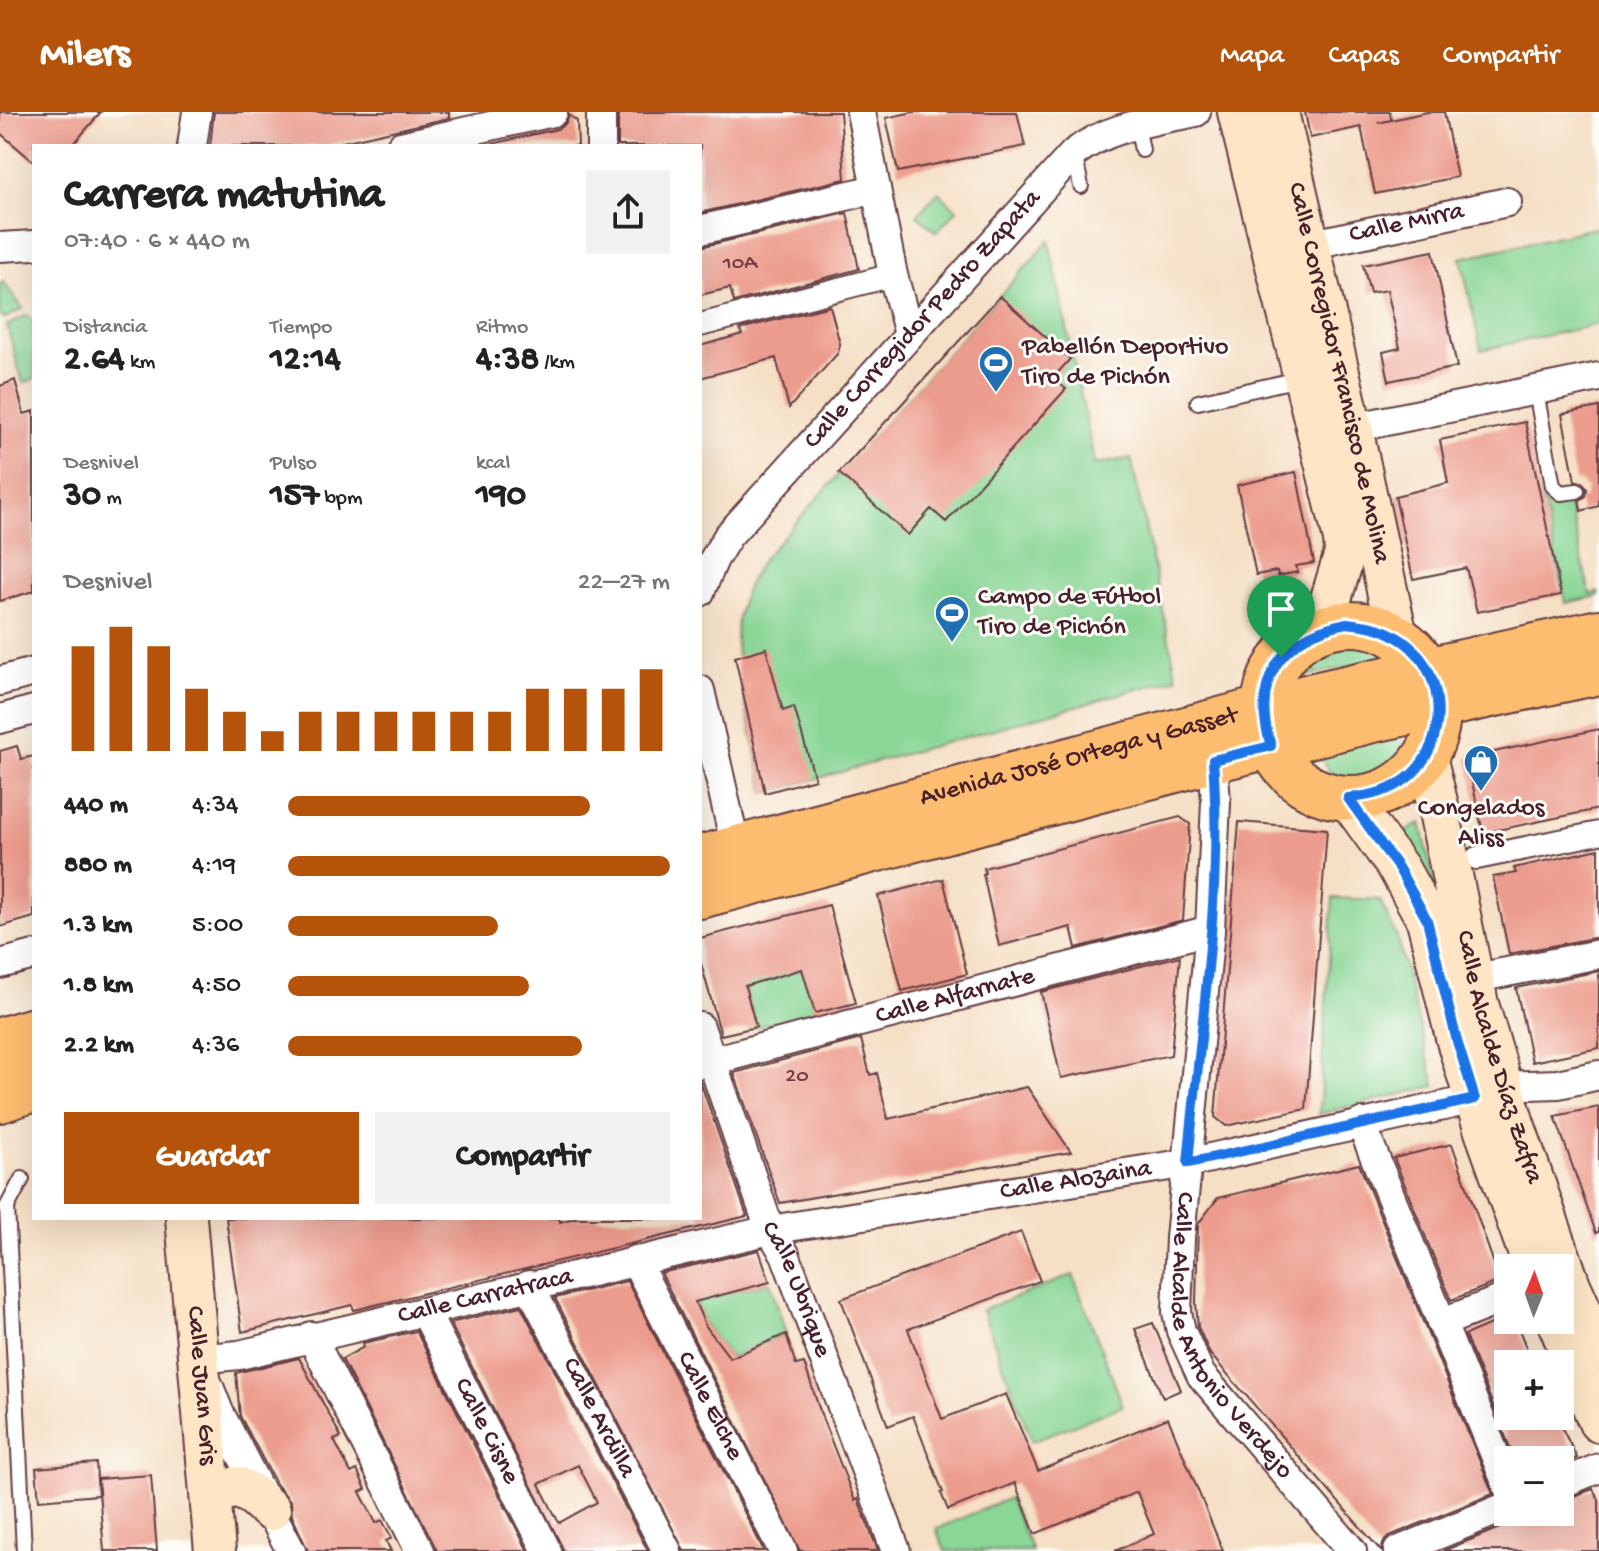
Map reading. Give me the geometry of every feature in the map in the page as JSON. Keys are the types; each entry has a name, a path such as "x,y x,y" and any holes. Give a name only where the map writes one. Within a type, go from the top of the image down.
{"main road":[{"name":"Calle Corregidor Francisco de Molina","path":"1238,112 1344,539 1345,553 1322,628"},
{"name":"Calle Corregidor Francisco de Molina","path":"1278,112 1397,636"},
{"path":"1347,623 1373,626 1397,636 1414,650 1433,688 1435,734 1426,756 1411,774 1392,788 1371,796 1348,798 1324,794 1302,783 1283,767 1267,727 1268,680 1281,657 1299,640 1322,628 1347,623"},
{"name":"Avenida José Ortega y Gasset","path":"718,854 1433,688 1599,632"},
{"name":"Avenida José Ortega y Gasset","path":"1433,688 1599,672"},
{"name":"Avenida José Ortega y Gasset","path":"702,895 1213,760 1267,727"},
{"name":"Calle Alcalde Díaz Zafra","path":"1426,756 1471,979 1489,1092 1530,1254"},
{"name":"Calle Alcalde Díaz Zafra","path":"1348,798 1399,869 1427,920 1457,1041 1489,1092 1599,1350"},
{"path":"0,1040 32,1031"},
{"path":"0,1075 32,1065"},
{"path":"0,1100 32,1090"},
{"name":"Calle Juan Gris","path":"161,1220 211,1505 215,1551"},
{"name":"Calle Juan Gris","path":"186,1220 188,1551"},
{"path":"1563,1334 1599,1422"},
{"path":"211,1505 219,1492 237,1487 253,1495 270,1510"}],"street":[{"path":"192,144 197,112"},
{"path":"410,144 553,112"},
{"path":"601,112 601,144"},
{"path":"861,112 893,275 909,334"},
{"name":"Calle Corregidor Pedro Zapata","path":"702,587 728,536 1074,153 1091,140 1140,138 1196,112"},
{"path":"702,230 876,189"},
{"name":"Calle Mirra","path":"1309,245 1507,202"},
{"path":"0,247 32,245"},
{"path":"702,324 893,275"},
{"path":"1352,428 1599,377"},
{"path":"0,681 32,673"},
{"path":"702,708 718,854"},
{"path":"0,719 32,711"},
{"name":"Calle Alcalde Antonio Verdejo","path":"1213,760 1216,802 1210,930 1180,1238 1177,1312 1181,1331 1201,1375 1352,1551"},
{"path":"1477,858 1599,833"},
{"name":"Calle Alfarnate","path":"705,1062 1210,930"},
{"path":"1471,979 1599,954"},
{"path":"0,964 32,956"},
{"name":"Calle Ubrique","path":"702,1041 705,1062 770,1230 785,1254 896,1551"},
{"name":"Calle Alozaina","path":"770,1230 1188,1163 1489,1092 1558,1084 1599,1075"},
{"path":"1361,1123 1494,1453"},
{"name":"Calle Carratraca","path":"186,1352 239,1355 770,1230"},
{"name":"Calle Elche","path":"635,1260 783,1551"},
{"name":"Calle Ardilla","path":"529,1285 667,1551"},
{"path":"1441,1323 1494,1302"},
{"name":"Calle Cisne","path":"425,1312 547,1551"},
{"path":"311,1336 420,1551"},
{"path":"186,1352 291,1551"},
{"path":"1574,1478 1599,1468"},
{"path":"1398,1551 1494,1512"}],"lane":[{"path":"1074,153 1081,186"},
{"path":"1198,402 1306,378"},
{"path":"1536,391 1553,486 1561,493 1577,491"},
{"path":"22,1179 7,1207 24,1551"}],"green space":[{"path":"938,192 957,210 936,232 917,215"},
{"path":"1599,227 1599,324 1481,350 1461,258"},
{"name":"Campo de Fútbol Tiro de Pichón","path":"1049,241 1095,465 1131,458 1177,678 765,793 737,650 738,615 751,579 762,560"},
{"path":"3,282 23,309 5,318 0,316 0,284"},
{"path":"27,315 32,321 32,380 23,383 7,326"},
{"path":"1542,496 1557,504 1569,503 1590,594 1599,592 1599,596 1566,603"},
{"path":"1349,631 1373,638 1391,656 1299,678 1304,657 1314,644 1328,636"},
{"path":"1402,728 1403,747 1398,764 1384,779 1374,783 1354,785 1344,782 1329,770 1317,749"},
{"path":"1421,823 1440,908 1397,837"},
{"path":"1333,898 1380,900 1397,938 1435,1086 1319,1114"},
{"path":"802,969 815,1012 756,1027 744,983"},
{"path":"1073,1275 1123,1406 1032,1441 982,1310"},
{"path":"770,1282 786,1334 730,1358 705,1325 695,1301"},
{"path":"1009,1498 1032,1551 945,1551 936,1529"}],"building":[{"path":"0,112 101,112 74,144 32,144 32,160 0,133"},
{"path":"214,112 449,112 449,118 334,144 210,144"},
{"path":"618,112 840,112 845,179 702,213 702,144 618,144"},
{"path":"913,112 1017,112 1025,146 898,172 886,118"},
{"path":"1305,112 1390,112 1391,120 1378,123 1427,112 1444,112 1457,177 1375,194 1361,127 1310,138"},
{"path":"569,115 577,121 578,144 492,144 557,129 565,124"},
{"path":"847,213 859,269 734,302 730,288 702,295 702,247"},
{"path":"1433,251 1457,367 1389,381 1383,352 1400,348 1387,290 1370,293 1363,265"},
{"path":"1000,296 1070,359 1053,378 1066,389 946,522 931,509 908,535 839,473"},
{"path":"830,306 840,344 838,353 789,408 776,358 702,377 702,345 742,334 740,329"},
{"path":"15,380 24,414 32,412 32,592 0,601 0,386"},
{"path":"1599,407 1599,506 1581,511 1579,501 1586,496 1587,489 1582,482 1575,481 1562,414"},
{"path":"1525,422 1561,595 1477,612 1466,568 1413,579 1395,496 1448,483 1440,440"},
{"path":"1296,472 1314,563 1296,566 1298,572 1278,576 1277,571 1256,575 1237,485"},
{"path":"766,648 783,711 794,707 815,779 765,793 735,657"},
{"path":"1599,729 1599,809 1483,833 1467,758"},
{"path":"17,746 21,759 32,756 32,918 0,927 0,751"},
{"path":"1180,817 1190,824 1183,920 1076,948 1071,927 999,946 984,868"},
{"path":"1239,822 1327,829 1306,1109 1226,1126 1215,1117"},
{"path":"1599,849 1599,937 1509,954 1493,877 1516,873 1514,868"},
{"path":"943,879 967,974 902,991 878,896"},
{"path":"829,905 856,1003 815,1013 802,969 745,986 756,1027 721,1035 702,967 702,937"},
{"path":"1180,956 1171,1055 1061,1078 1041,992"},
{"path":"1599,971 1599,1048 1532,1062 1516,988"},
{"path":"861,1039 870,1075 877,1073 888,1119 1027,1087 1071,1152 780,1203 734,1073"},
{"path":"702,1087 747,1216 354,1310 352,1305 242,1332 226,1220 702,1220"},
{"path":"1599,1107 1599,1232 1596,1233 1555,1116"},
{"path":"1452,1144 1494,1264 1494,1283 1451,1300 1394,1158"},
{"path":"1359,1164 1493,1494 1392,1535 1384,1541 1381,1551 1210,1354 1198,1327 1196,1303 1198,1224 1218,1198"},
{"path":"1021,1232 1040,1281 908,1329 942,1419 1006,1394 1038,1471 1168,1418 1223,1551 1115,1551 1154,1534 1137,1492 1035,1534 1015,1483 948,1510 913,1416 888,1426 841,1299"},
{"path":"759,1250 770,1282 695,1302 705,1325 730,1358 786,1334 796,1365 804,1363 823,1420 878,1551 800,1551 661,1273"},
{"path":"627,1281 764,1551 684,1551 555,1298"},
{"path":"521,1306 648,1551 564,1551 450,1323","holes":["578,1465 597,1502 559,1523 539,1484"]},
{"path":"1153,1323 1181,1390 1163,1398 1135,1329"},
{"path":"1494,1323 1494,1334 1521,1334 1527,1350 1494,1350 1494,1408 1465,1335"},
{"path":"416,1331 528,1551 437,1551 342,1359 364,1347 363,1343"},
{"path":"299,1358 341,1437 334,1440 351,1473 357,1470 366,1489 360,1492 376,1523 382,1520 392,1538 386,1541 391,1551 308,1551 292,1516 291,1502 276,1484 240,1416 236,1373"},
{"path":"1503,1430 1563,1430 1571,1446 1509,1446"},
{"path":"96,1463 98,1495 39,1500 36,1468"},
{"path":"151,1475 157,1551 104,1551 98,1479"},
{"path":"1593,1489 1599,1500 1599,1551 1443,1551 1504,1526 1574,1526 1574,1496"}],"place":[{"name":"Pabellón Deportivo Tiro de Pichón","path":"996,394"},
{"name":"Campo de Fútbol Tiro de Pichón","path":"952,644"},
{"name":"Congelados Aliss","path":"1481,793"}],"route":[{"path":"1347,623 1373,626 1397,636 1414,650 1435,687 1438,706 1435,734 1426,756 1411,774 1392,788 1371,796 1348,798 1399,869 1427,920 1475,1099 1188,1163 1210,930 1216,802 1213,760 1271,746 1264,726 1263,708 1268,680 1281,657 1299,640 1322,628 1347,623"}]}
